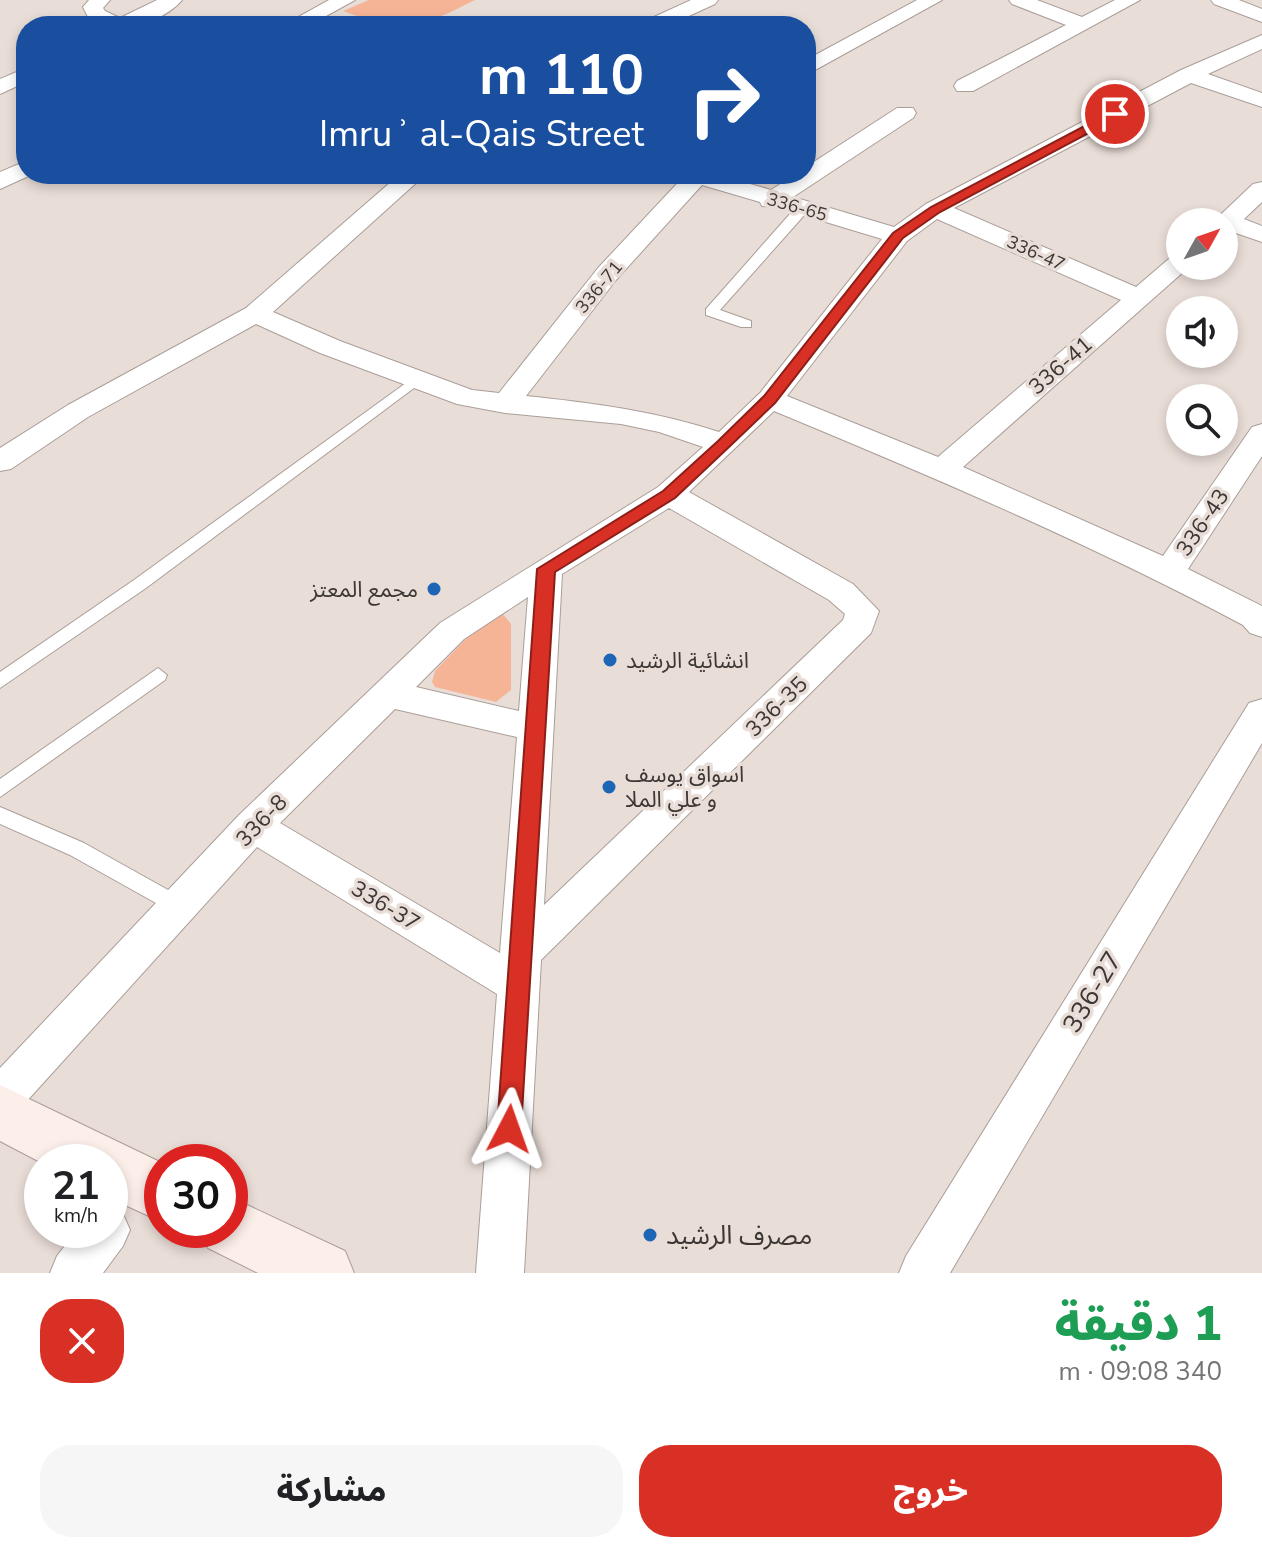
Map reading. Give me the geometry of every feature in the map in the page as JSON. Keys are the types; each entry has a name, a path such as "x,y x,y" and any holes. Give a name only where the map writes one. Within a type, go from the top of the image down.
{"street":[{"path":"98,16 93,7 100,0"},
{"path":"141,16 172,0"},
{"path":"312,16 345,0"},
{"path":"672,16 708,0"},
{"path":"816,64 932,0"},
{"path":"1019,0 1082,24"},
{"path":"965,86 1130,0"},
{"path":"1221,0 1262,16"},
{"name":"336-8","path":"0,1099 253,826 452,631 669,494 724,444 770,399 898,236 935,209 1189,75 1262,41"},
{"path":"1189,75 1262,100"},
{"path":"816,171 905,113"},
{"path":"0,462 78,411 255,314 403,184"},
{"name":"336-71","path":"505,404 607,274 690,184"},
{"name":"336-65","path":"723,184 771,201 898,236"},
{"path":"771,201 797,184"},
{"path":"1238,212 1262,189"},
{"name":"336-47","path":"935,209 1137,297"},
{"path":"1238,227 1262,234"},
{"name":"336-41","path":"942,469 1166,273"},
{"path":"255,314 467,398 621,415 666,424 724,444"},
{"path":"770,399 942,469 1170,571 1255,617 1262,625"},
{"name":"336-43","path":"1170,571 1262,433"},
{"name":"336-35","path":"520,969 859,625 862,611 841,592 669,494"},
{"path":"500,1273 546,569"},
{"path":"388,694 536,728"},
{"name":"336-27","path":"923,1273 1262,712"},
{"name":"336-37","path":"253,826 520,969"},
{"path":"0,1112 54,1144"},
{"path":"248,1236 316,1272"},
{"path":"74,1273 93,1248"}],"lane":[{"path":"746,324 711,312 802,209"},
{"path":"0,681 140,584 417,379"},
{"path":"0,789 158,675"},
{"path":"0,815 77,849 179,906"}],"shaded area":[{"path":"369,0 475,0 441,16 357,16 343,11"},
{"path":"503,614 511,624 511,690 496,702 435,687 432,682 435,671 486,618"}],"place":[{"name":"مجمع المعتز","path":"434,589"},
{"name":"انشائية الرشيد","path":"610,660"},
{"name":"اسواق يوسف و علي الملا","path":"609,787"},
{"name":"مصرف الرشيد","path":"650,1235"}],"route":[{"path":"509,1129 546,569 669,494 724,444 770,399 898,236 935,209 1115,114"}]}
